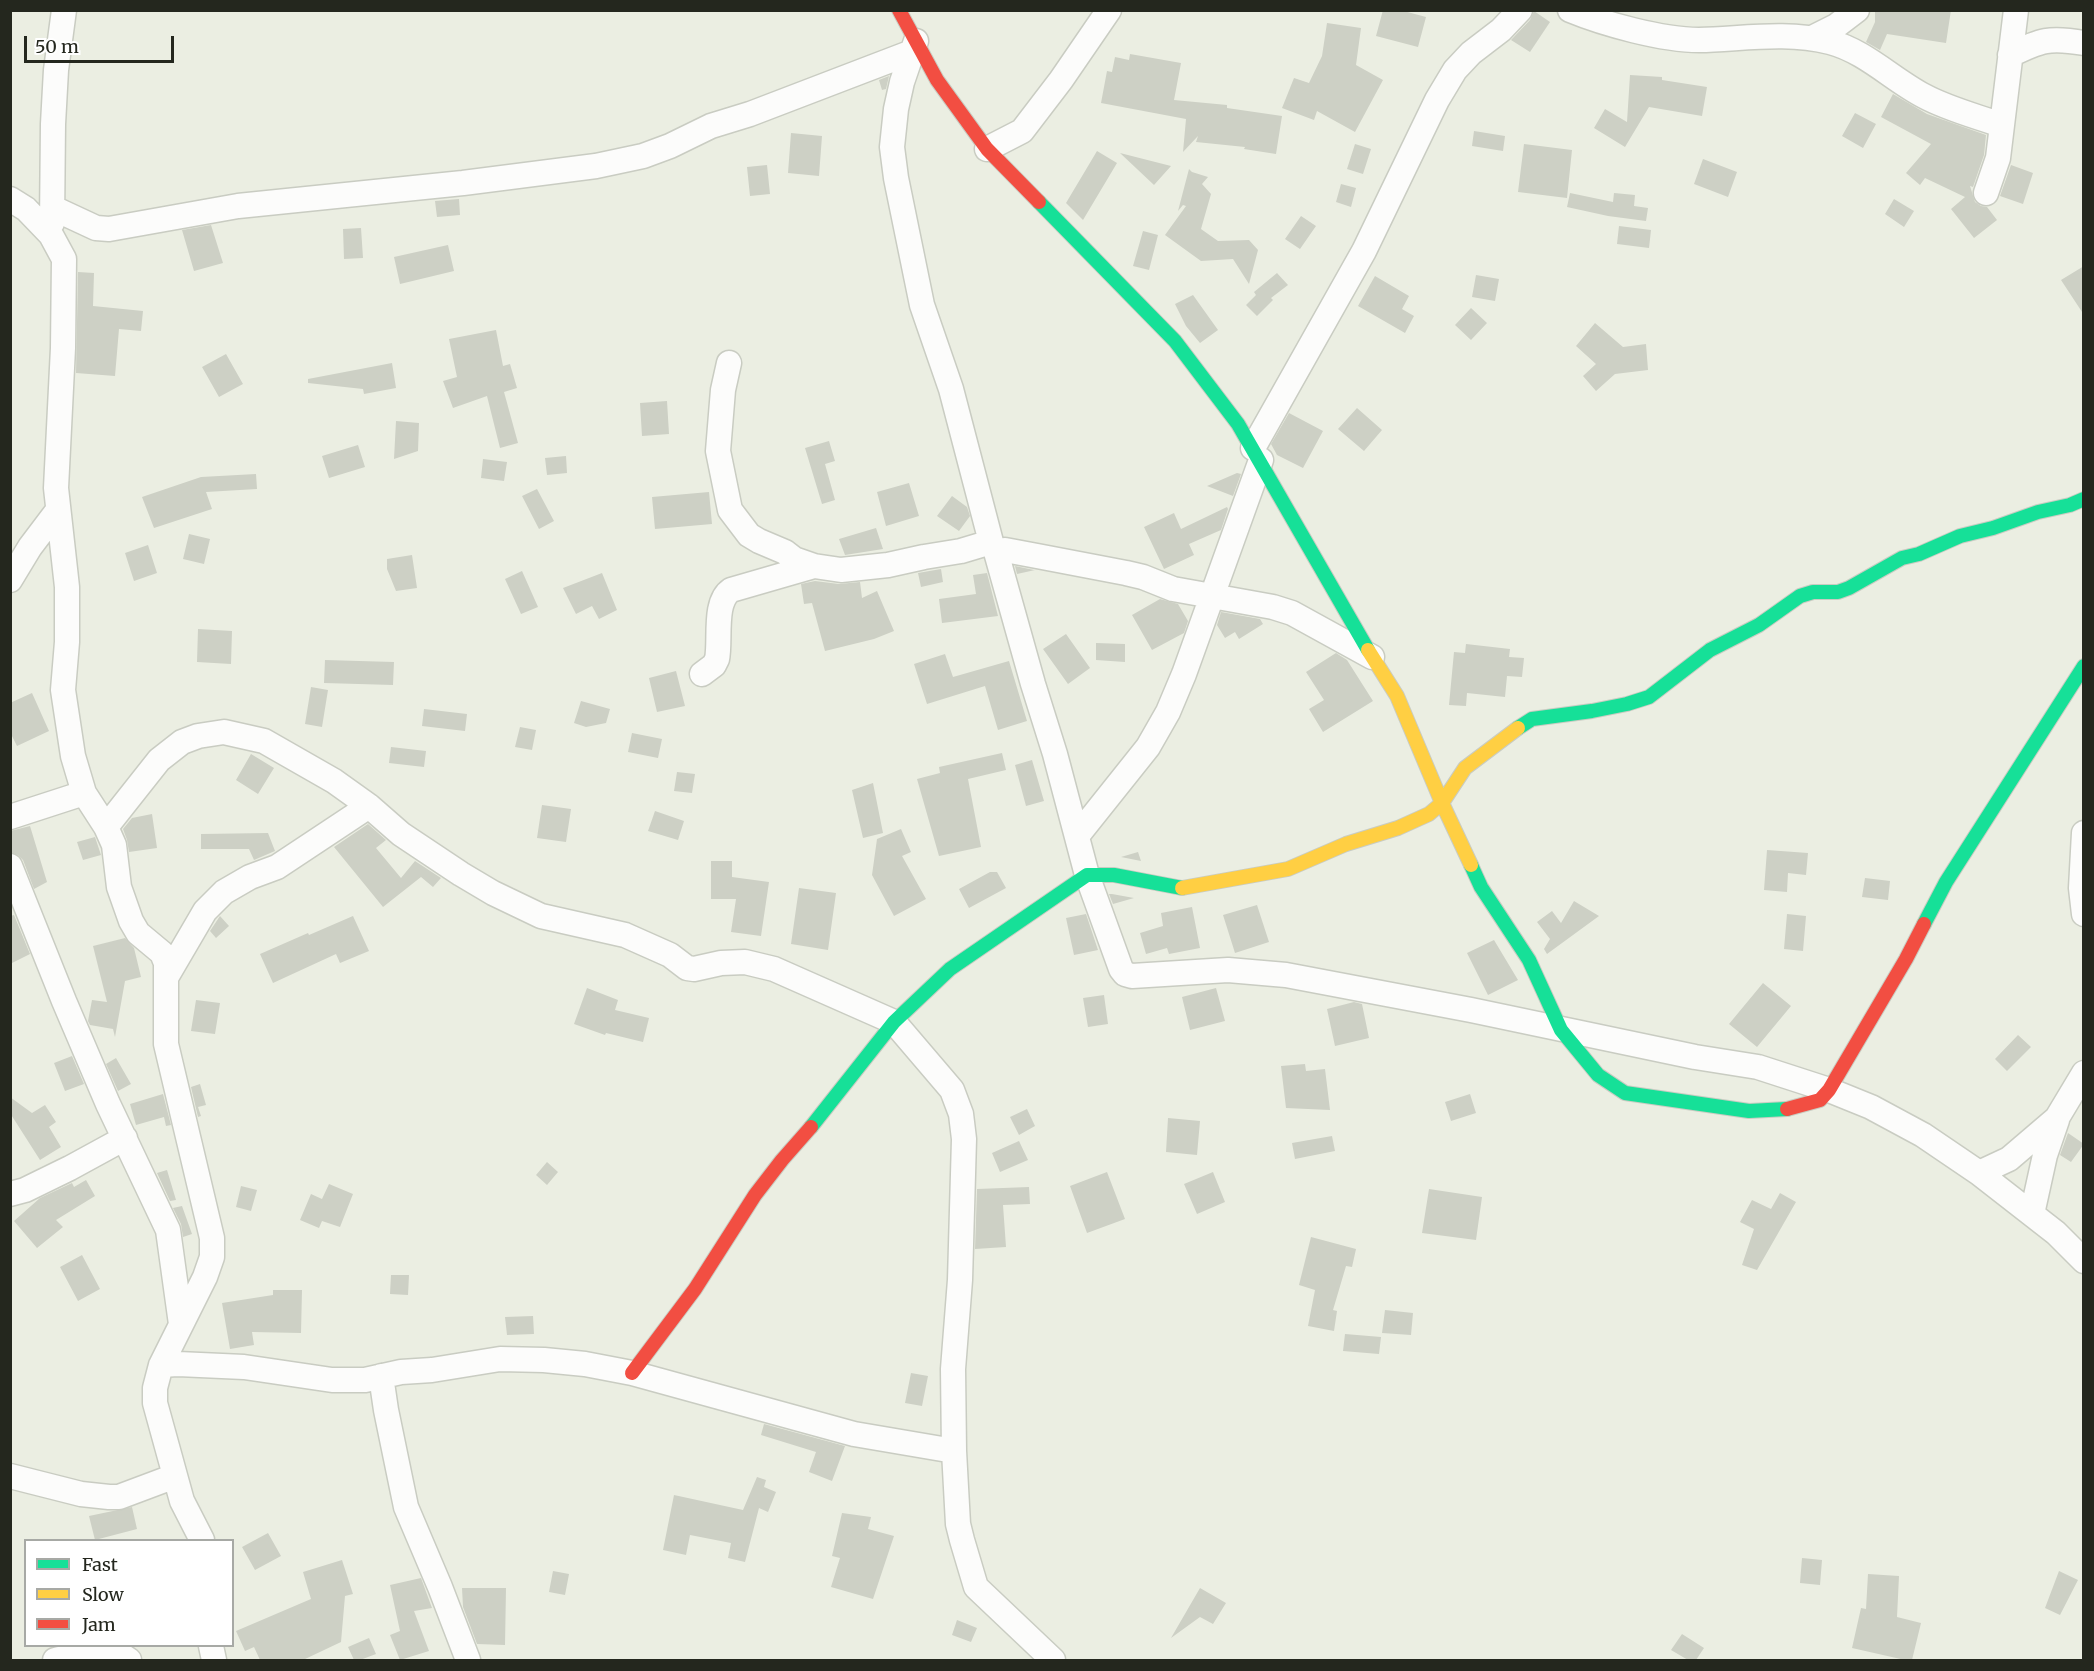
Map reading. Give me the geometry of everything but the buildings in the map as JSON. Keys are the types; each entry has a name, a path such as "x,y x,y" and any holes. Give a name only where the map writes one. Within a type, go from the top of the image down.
{"street":[{"path":"51,235 56,70 64,10"},
{"path":"899,10 914,46 987,149 1175,341 1238,424 1372,657 1397,696 1442,803 1481,887 1529,960 1561,1030 1598,1075 1625,1093 1749,1111 1786,1109 1820,1100 1829,1090 1906,959 1946,882 2084,666"},
{"path":"1007,170 1022,131 1061,80 1109,10"},
{"path":"1077,836 1148,747 1168,712 1211,597 1257,454 1364,251 1437,100 1455,70 1471,53 1502,30 1520,10"},
{"path":"1570,10 1670,37 1698,40 1789,35 1812,38 1848,48 1925,97 2001,125"},
{"path":"1812,38 1836,26 1857,10"},
{"path":"1986,193 1998,159 2016,10"},
{"path":"2010,55 2033,44 2051,39 2084,43"},
{"path":"53,208 96,228 109,229 238,206 463,183 596,166 643,156 670,146 711,126 750,114 914,46"},
{"path":"914,46 896,109 892,147 896,178 922,305 951,389 1087,875 1121,969 1125,974 1132,976 1228,970 1286,975 1448,1005 1695,1057 1758,1067 1829,1090 1871,1107 1923,1135 2032,1214 2056,1233 2084,1261"},
{"path":"987,149 1022,131"},
{"path":"10,199 26,209 51,235 64,259 56,488 67,587 67,642 63,690 73,756 84,793 106,827 114,845 119,887 129,914 138,933 162,953 166,963 166,1044 212,1238 212,1257 205,1277 161,1365 155,1388 155,1402 182,1501 202,1539"},
{"path":"729,363 723,390 718,451 730,510 749,535 785,552 794,559 813,566 841,570 888,565 924,557 994,547 1126,573 1173,589 1274,607 1292,613 1372,657"},
{"path":"632,1373 695,1289 755,1194 818,1120 894,1022 950,969 1087,875 1114,875 1178,888 1198,886 1288,869 1346,844 1398,828 1429,814 1442,803 1466,768 1477,757 1532,719 1592,711 1649,697 1710,650 1759,625 1800,596 1813,592 1838,592 1902,558 1919,554 1960,536 2084,499"},
{"path":"10,580 30,547 58,510"},
{"path":"702,674 714,665 717,659 720,610 726,594 731,590 813,566"},
{"path":"106,827 159,760 182,742 198,736 224,732 264,741 334,781 369,806 401,834 461,874 493,893 541,916 625,935 670,955 687,968 745,962 774,969 894,1022 952,1090 961,1114 964,1138 960,1280 953,1369 958,1524 976,1587 1053,1660"},
{"path":"10,817 84,793"},
{"path":"167,976 205,911 224,892 250,877 277,867 369,806"},
{"path":"2084,833 2081,888 2084,914"},
{"path":"10,866 108,1104 168,1230 181,1324"},
{"path":"2032,1214 2045,1155 2057,1118 2084,1073"},
{"path":"1978,1173 2009,1159 2057,1118"},
{"path":"10,1194 25,1190 125,1138"},
{"path":"161,1365 244,1367 332,1380 365,1380 500,1359 585,1364 632,1373 854,1434 954,1451"},
{"path":"381,1376 406,1507 468,1660"},
{"path":"10,1476 81,1494 119,1497 175,1476"},
{"path":"55,1660 105,1653 119,1655 129,1660"}],"traffic: fast":[{"path":"1039,202 1175,341 1238,424 1368,650"},
{"path":"1518,728 1532,719 1592,711 1649,697 1710,650 1759,625 1800,596 1813,592 1838,592 1902,558 1919,554 1960,536 2084,499"},
{"path":"1924,924 1946,882 2084,666"},
{"path":"1471,865 1481,887 1529,960 1561,1030 1598,1075 1625,1093 1749,1111 1787,1109"},
{"path":"811,1127 894,1022 950,969 1087,875 1114,875 1182,888"}],"traffic: slow":[{"path":"1368,650 1397,696 1471,865"},
{"path":"1182,888 1288,869 1346,844 1398,828 1429,814 1442,803 1465,768 1518,728"}],"traffic: jam":[{"path":"899,10 937,80 987,149 1039,202"},
{"path":"1787,1109 1820,1100 1829,1090 1924,924"},
{"path":"632,1373 695,1289 755,1195 811,1127"}]}
